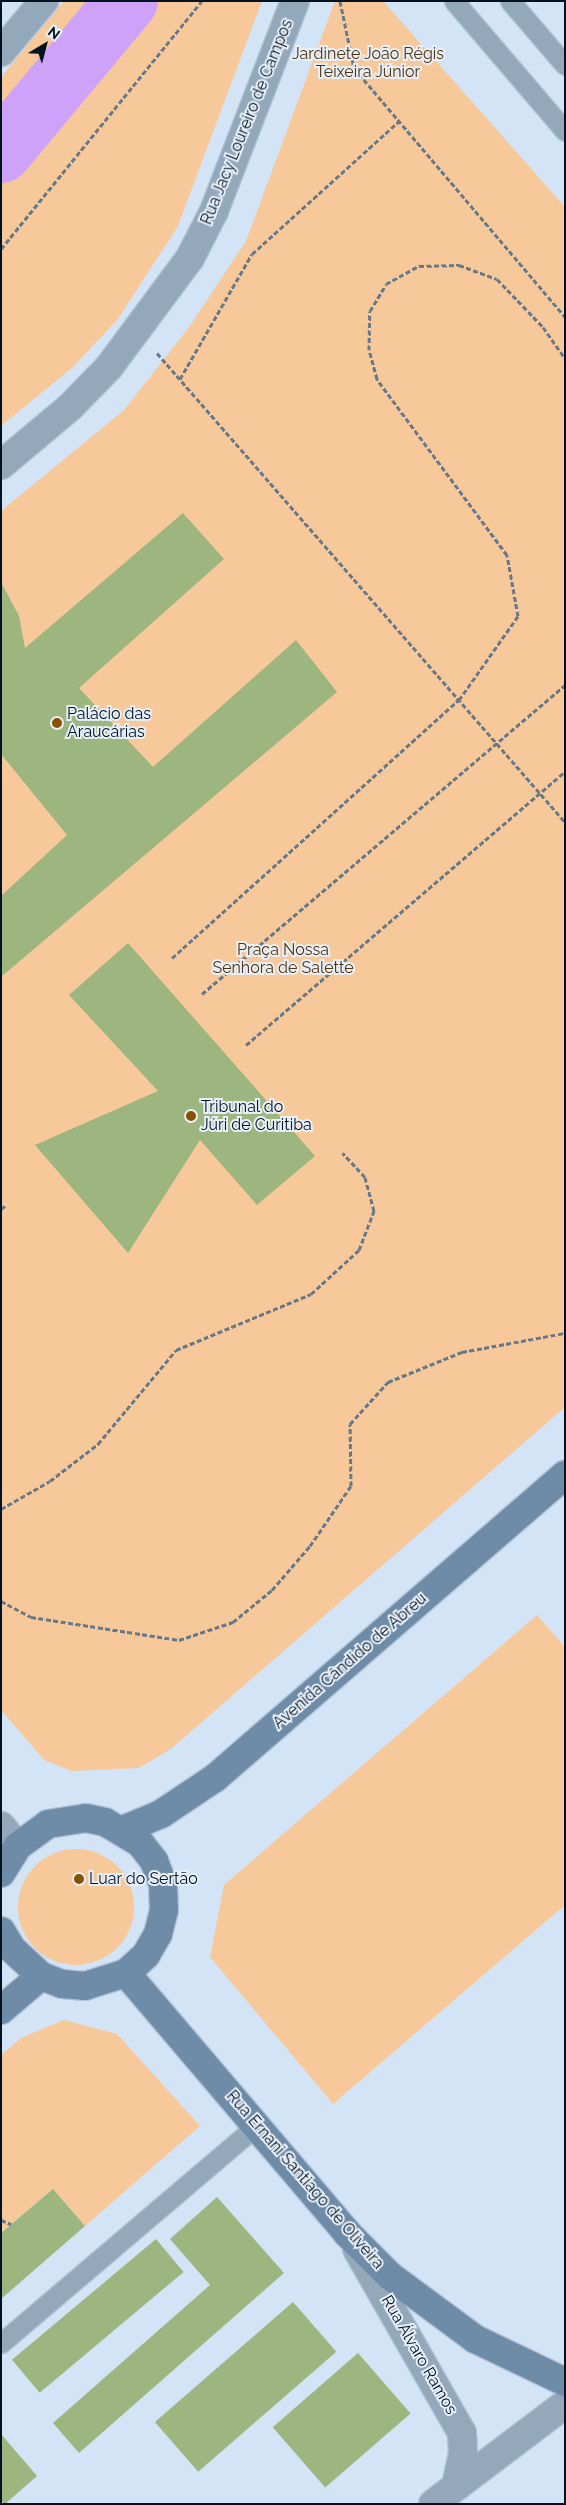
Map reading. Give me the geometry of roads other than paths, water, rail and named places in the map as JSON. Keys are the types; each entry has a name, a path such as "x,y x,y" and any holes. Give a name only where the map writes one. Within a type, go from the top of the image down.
{"main road":[{"name":"Avenida Cândido de Abreu","path":"123,1830 161,1814 215,1778 565,1475"},
{"path":"1,1872 10,1836 67,1819 106,1822 123,1830 154,1861 162,1884 164,1910 154,1941 126,1973 85,1986 62,1984 41,1976 24,1963 2,1934"},
{"name":"Rua Ernani Santiago de Oliveira","path":"126,1973 347,2233 390,2276 475,2339 565,2382"},
{"path":"1,2010 41,1976"}],"street":[{"path":"1,52 44,1"},
{"name":"Rua Jacy Loureiro de Campos","path":"1,465 70,407 138,332 190,258 214,211 295,1"},
{"name":"Rua Álvaro Ramos","path":"347,2233 459,2427 463,2454 456,2485"},
{"path":"433,2504 565,2404"}],"lane":[{"path":"454,1 565,131"},
{"path":"510,1 565,65"},
{"path":"1,2343 256,2126"}],"waterway":[{"path":"1,152 127,1"}],"place":[{"name":"Palácio das Araucárias","path":"57,723"},
{"name":"Tribunal do Júri de Curitiba","path":"191,1116"},
{"name":"Luar do Sertão","path":"79,1879"}],"park label":[{"name":"Jardinete João Régis Teixeira Júnior","path":"368,63"},
{"name":"Praça Nossa Senhora de Salette","path":"283,959"}]}
